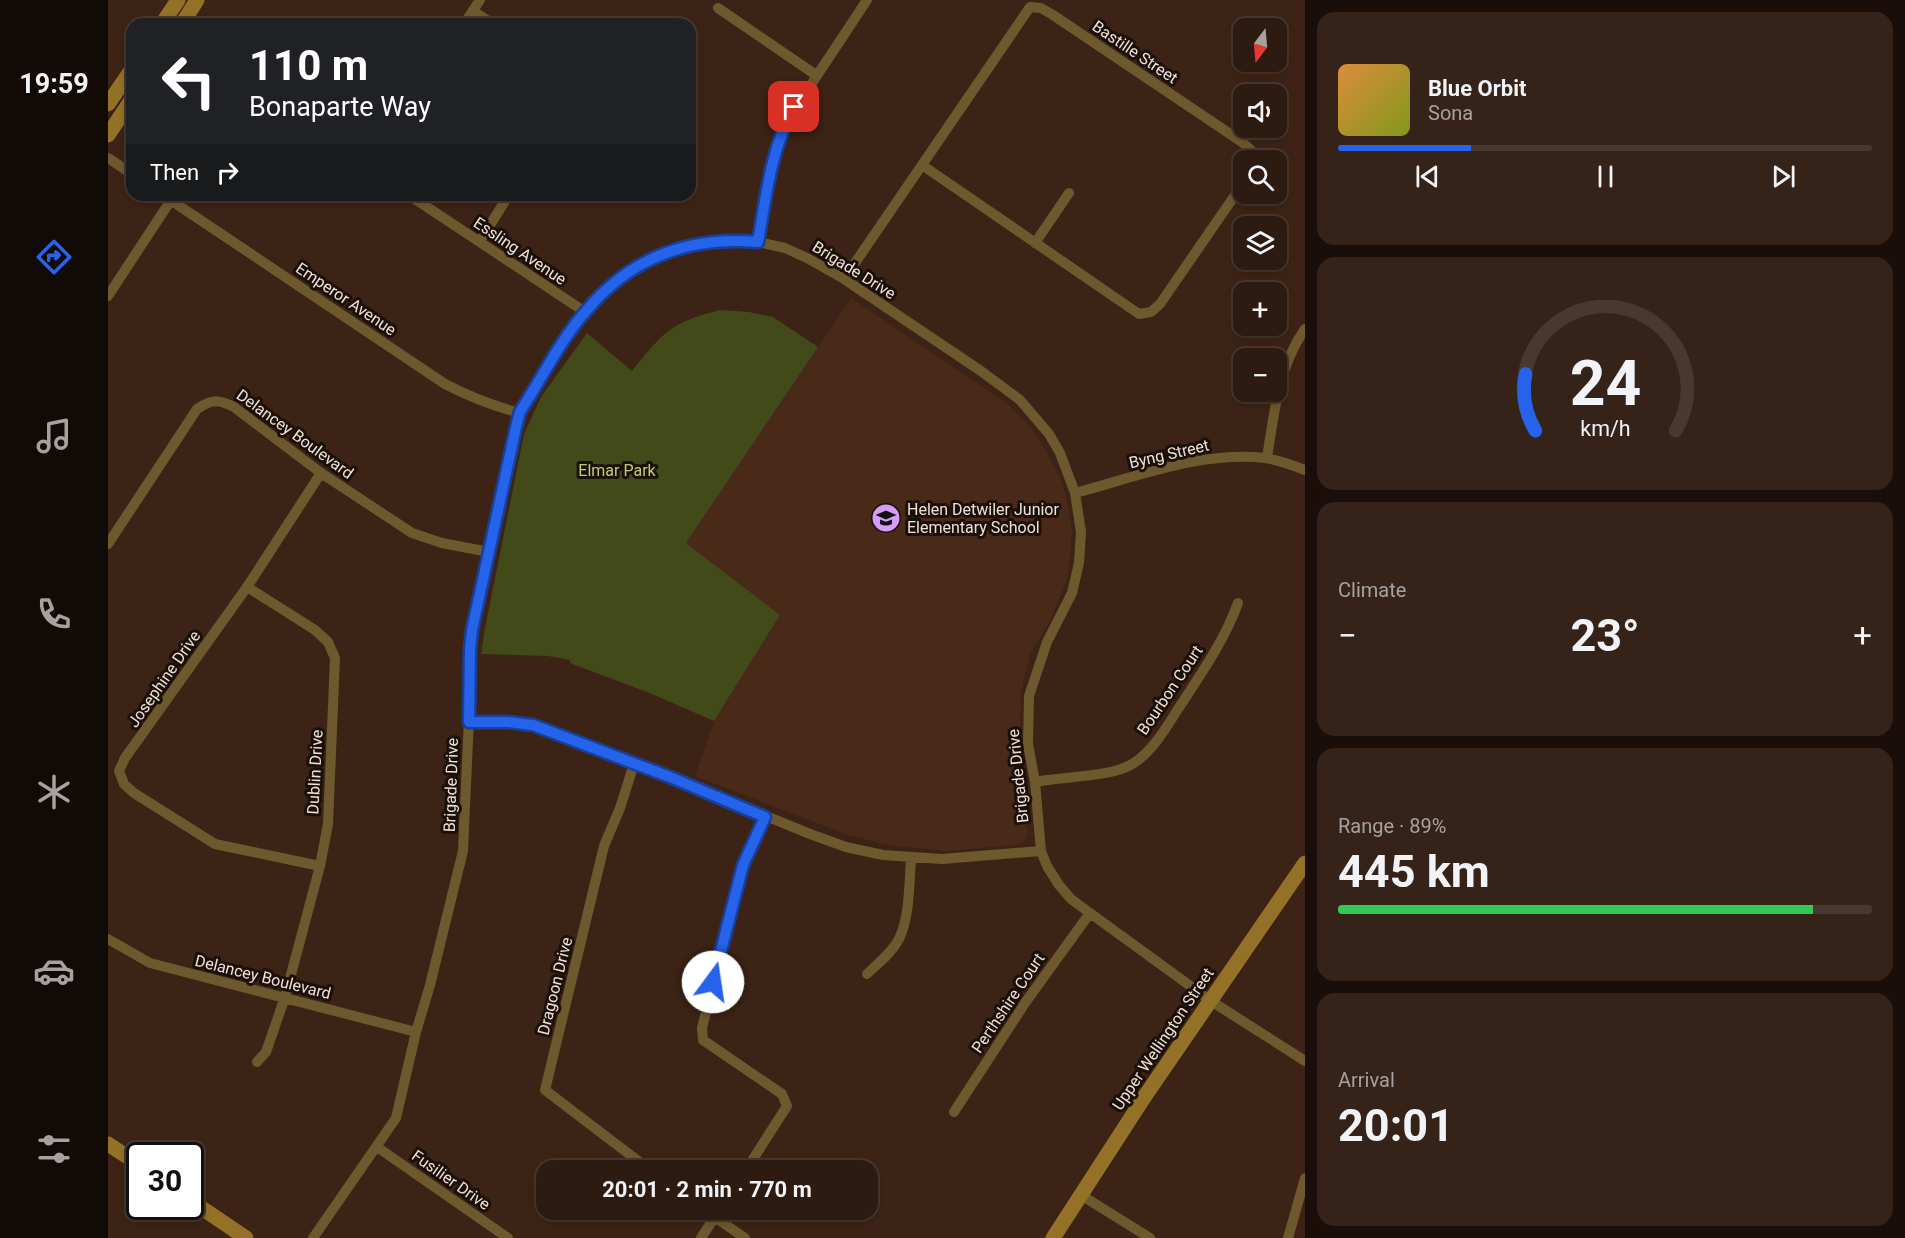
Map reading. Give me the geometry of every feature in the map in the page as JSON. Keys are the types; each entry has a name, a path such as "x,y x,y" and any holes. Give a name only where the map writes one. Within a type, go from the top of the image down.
{"main road":[{"path":"166,18 178,0"},
{"path":"186,18 197,0"},
{"path":"108,104 126,78"},
{"path":"108,135 126,108"},
{"name":"Upper Wellington Street","path":"1053,1238 1145,1096 1305,863"},
{"path":"108,1144 126,1156"},
{"path":"204,1210 246,1238"}],"street":[{"path":"468,18 480,0"},
{"path":"758,242 772,163 790,116 867,0"},
{"name":"Bastille Street","path":"844,279 1030,7 1041,8 1053,15 1251,150"},
{"path":"718,8 816,75"},
{"path":"472,11 483,18"},
{"path":"108,158 126,170"},
{"path":"922,165 1139,314 1151,312 1160,304 1233,198"},
{"path":"1035,243 1069,193"},
{"path":"108,296 165,201"},
{"name":"Emperor Avenue","path":"172,201 446,384 480,401 520,412"},
{"name":"Essling Avenue","path":"418,201 585,312"},
{"path":"480,240 505,201"},
{"name":"Brigade Drive","path":"313,1238 396,1118 416,1032 430,985 463,851 472,630 520,412 585,312 602,292 638,265 660,254 688,245 736,240 758,242 793,251 816,262 1020,400 1049,434 1060,453 1076,493 1080,532 1079,563 1072,593 1047,642 1029,696 1028,744 1035,782 1041,851 1047,866 1071,899 1211,1001 1305,1061"},
{"path":"1267,458 1276,398 1294,345 1305,329"},
{"name":"Delancey Boulevard","path":"108,544 197,409 209,401 224,402 234,407 321,473 412,533 442,543 489,552"},
{"name":"Byng Street","path":"1076,493 1205,460 1234,457 1267,458 1305,470"},
{"name":"Josephine Drive","path":"320,866 215,844 134,793 124,784 119,771 125,758 248,587 321,473"},
{"name":"Dublin Drive","path":"248,587 315,630 328,642 334,658 328,825 320,866 285,997 266,1052 257,1062"},
{"name":"Bourbon Court","path":"1035,782 1110,771 1133,764 1156,742 1212,656 1232,620 1238,603"},
{"path":"469,722 508,722 533,725 846,847 883,855 912,858 975,857 1041,851"},
{"name":"Dragoon Drive","path":"634,764 620,808 604,846 544,1090 637,1160"},
{"path":"752,1160 787,1106 782,1094 703,1040 702,1028 743,865 765,817"},
{"path":"867,974 889,954 899,940 904,924 912,858"},
{"name":"Perthshire Court","path":"954,1112 1025,1003 1090,913"},
{"name":"Delancey Boulevard","path":"108,939 150,963 416,1032"},
{"name":"Fusilier Drive","path":"377,1147 508,1238"},
{"path":"1288,1238 1305,1178"},
{"path":"1081,1195 1150,1238"},
{"path":"701,1238 713,1220"},
{"path":"725,1220 745,1238"}],"shaded area":[{"name":"Helen Detwiler Junior Elementary School","path":"851,298 1006,403 1032,428 1062,482 1072,531 1067,580 1050,621 1031,652 1021,691 1020,731 1028,834 1024,842 949,851 894,846 848,835 695,776 714,721 780,615 686,543"}],"green space":[{"name":"Elmar Park","path":"720,310 749,312 773,317 818,347 686,543 780,615 714,721 647,692 570,663 570,660 548,656 481,654 524,434 541,397 587,333 632,371 660,338 669,331 689,320"}],"place":[{"name":"Helen Detwiler Junior Elementary School","path":"886,518"}],"route":[{"path":"713,982 743,865 765,817 562,734 533,725 508,722 469,722 470,649 472,630 520,412 585,312 602,292 638,265 660,254 688,245 736,240 758,242 772,163 785,124 794,107"}]}
